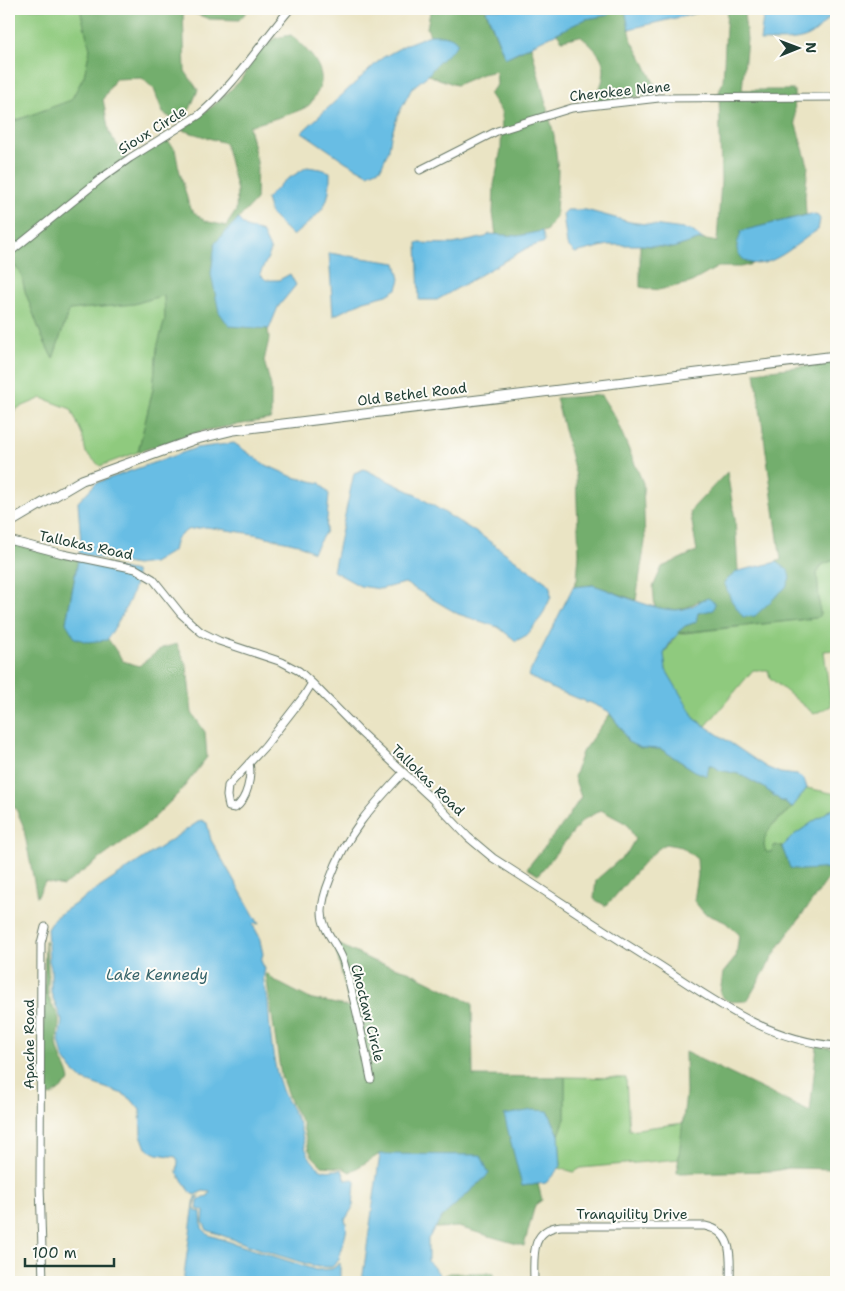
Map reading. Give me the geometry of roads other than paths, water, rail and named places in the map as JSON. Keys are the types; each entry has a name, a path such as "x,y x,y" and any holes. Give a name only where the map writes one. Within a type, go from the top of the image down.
{"street":[{"name":"Sioux Circle","path":"9,253 103,177 208,108 290,9"},
{"name":"Cherokee Nene","path":"420,170 497,131 572,108 659,98 836,97"},
{"name":"Old Bethel Road","path":"9,523 64,490 95,475 193,440 234,430 836,356"},
{"name":"Tallokas Road","path":"9,540 63,554 136,569 153,579 181,614 196,628 219,641 284,663 298,671 433,800 473,842 493,858 731,1012 776,1032 810,1042 836,1046"},
{"path":"249,763 250,774 241,803 235,808 229,807 227,802 228,786 304,696 312,683"},
{"name":"Choctaw Circle","path":"371,1079 353,994 342,957 326,932 322,921 322,905 331,874 355,828 403,773"},
{"name":"Apache Road","path":"43,1282 41,951 44,926"},
{"name":"Tranquility Drive","path":"534,1282 535,1245 550,1228 561,1226 705,1226 717,1230 725,1238 730,1249 730,1282"}],"water":[{"path":"612,9 609,15 586,19 505,58 486,10"},
{"path":"625,9 714,9 629,29"},
{"path":"764,9 836,9 836,13 809,36 789,41 760,41"},
{"path":"430,35 450,37 458,44 428,75 412,88 398,115 389,149 381,168 368,174 346,162 302,132 382,58 407,44"},
{"path":"307,167 330,172 328,195 322,210 293,236 271,215 266,199 283,182"},
{"path":"567,210 586,210 630,222 691,230 704,240 701,239 673,248 642,245 608,245 575,253 567,245 563,214"},
{"path":"811,214 818,216 820,219 818,230 772,260 752,263 743,259 737,250 741,231"},
{"path":"238,219 246,227 262,232 271,251 260,274 266,280 279,280 290,274 296,285 278,307 269,329 229,326 219,312 211,274 215,243"},
{"path":"542,231 545,242 527,248 437,300 419,300 417,243 453,244 486,237 489,234 518,236"},
{"path":"329,253 396,263 400,279 397,289 387,295 364,301 333,316"},
{"path":"234,443 264,464 293,477 320,483 329,494 326,531 313,552 298,544 254,534 206,527 187,530 176,539 173,551 153,563 136,565 79,554 81,543 78,502 96,483 196,448"},
{"path":"364,469 413,493 482,536 550,585 551,597 542,616 527,635 516,641 498,627 458,614 405,583 380,589 360,586 333,571 354,473"},
{"path":"78,560 136,572 130,599 107,640 87,642 75,638 66,623"},
{"path":"777,562 788,570 790,578 786,587 755,616 743,617 731,600 724,582 738,571"},
{"path":"593,585 640,603 666,609 677,610 687,608 708,598 715,603 713,610 698,613 696,622 685,626 671,641 664,654 666,670 695,719 766,767 780,773 797,775 804,779 807,788 792,808 785,803 786,801 781,801 763,787 739,774 719,770 713,765 709,765 707,776 695,771 661,749 641,748 628,742 621,728 608,711 555,690 528,676 573,587"},
{"path":"836,806 836,868 802,870 790,868 782,847 794,835"},
{"name":"Lake Kennedy","path":"201,820 207,823 211,840 259,924 255,923 253,925 259,936 263,954 261,961 265,969 264,982 276,1069 284,1094 299,1124 308,1155 321,1169 328,1171 342,1170 346,1180 353,1179 355,1182 353,1207 345,1220 347,1229 339,1260 332,1267 317,1267 207,1230 203,1222 204,1211 197,1209 198,1201 208,1196 210,1192 203,1191 195,1195 192,1194 177,1173 178,1161 176,1157 157,1154 146,1148 141,1135 140,1110 131,1099 123,1094 83,1080 72,1070 63,1057 59,1041 62,1021 51,993 51,968 47,929 54,918"},
{"path":"533,1110 548,1111 559,1135 561,1166 546,1183 522,1186 504,1115"},
{"path":"380,1154 481,1155 489,1174 442,1217 428,1239 428,1261 446,1282 362,1282"},
{"path":"200,1196 196,1200 194,1208 196,1211 201,1212 202,1228 209,1235 316,1270 332,1269 340,1263 340,1282 183,1282 195,1197"}]}
